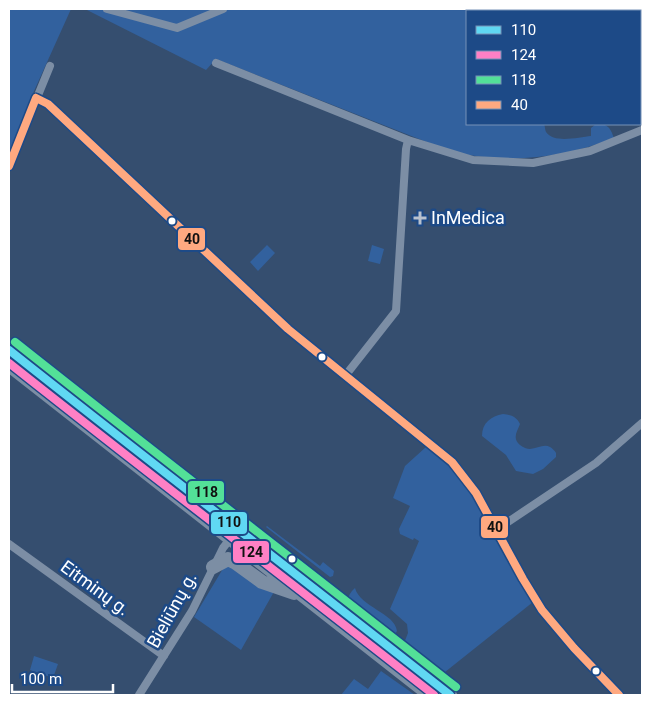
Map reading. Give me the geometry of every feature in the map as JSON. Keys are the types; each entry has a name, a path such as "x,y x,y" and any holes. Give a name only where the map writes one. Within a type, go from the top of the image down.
{"highway":[{"path":"9,350 233,530 306,598 430,695"},
{"path":"9,365 233,530 450,695"},
{"path":"213,567 224,560 233,561 262,582 306,598"}],"street":[{"path":"107,9 177,28 223,9"},
{"path":"641,58 641,76"},
{"path":"216,64 408,140 473,160 533,163 590,152 642,130"},
{"path":"9,166 50,66"},
{"path":"36,98 48,104 288,329 452,462 470,483 528,588 550,620 619,695"},
{"path":"345,376 396,311 402,196 408,140"},
{"path":"496,530 596,463 642,423"},
{"name":"Bieliūnų g.","path":"139,695 192,611 233,530"},
{"name":"Eitminų g.","path":"9,544 164,656"}],"shaded area":[{"path":"9,9 71,9 30,100 9,156"},
{"path":"85,9 579,9 581,10 466,10 466,125 544,125 546,132 550,136 567,139 591,136 591,128 595,125 603,125 608,127 614,138 574,151 554,155 514,158 473,156 452,152 216,59 206,70"},
{"path":"600,9 642,9 642,47 641,10"},
{"path":"267,245 275,253 258,271 250,262"},
{"path":"372,245 384,249 380,264 368,261"},
{"path":"503,414 513,416 520,424 516,440 520,445 528,449 543,446 550,447 556,452 556,457 543,469 533,474 516,471 506,455 482,436 485,424 495,416"},
{"path":"426,447 453,468 471,491 533,602 440,676 402,648 408,633 407,624 390,609 419,541 400,534 399,529 410,506 393,498 405,466"},
{"path":"267,526 320,566 323,562 334,571 333,576 330,577"},
{"path":"228,566 275,590 241,650 194,617 224,567"},
{"path":"355,588 363,600 384,614 395,625 397,631 393,637 387,637 350,609 348,598"},
{"path":"34,656 58,664 53,678 30,670"},
{"path":"381,671 415,695 341,695 354,679 368,689"}],"transit line":[{"name":"40","path":"36,98 48,104 288,329 452,462 476,493 542,610 574,648 619,695"},
{"name":"40","path":"9,166 36,98"},
{"name":"118","path":"15,342 456,687"},
{"name":"110","path":"9,350 450,695"},
{"name":"124","path":"9,363 434,695"}],"place":[{"name":"InMedica","path":"420,218"}]}
